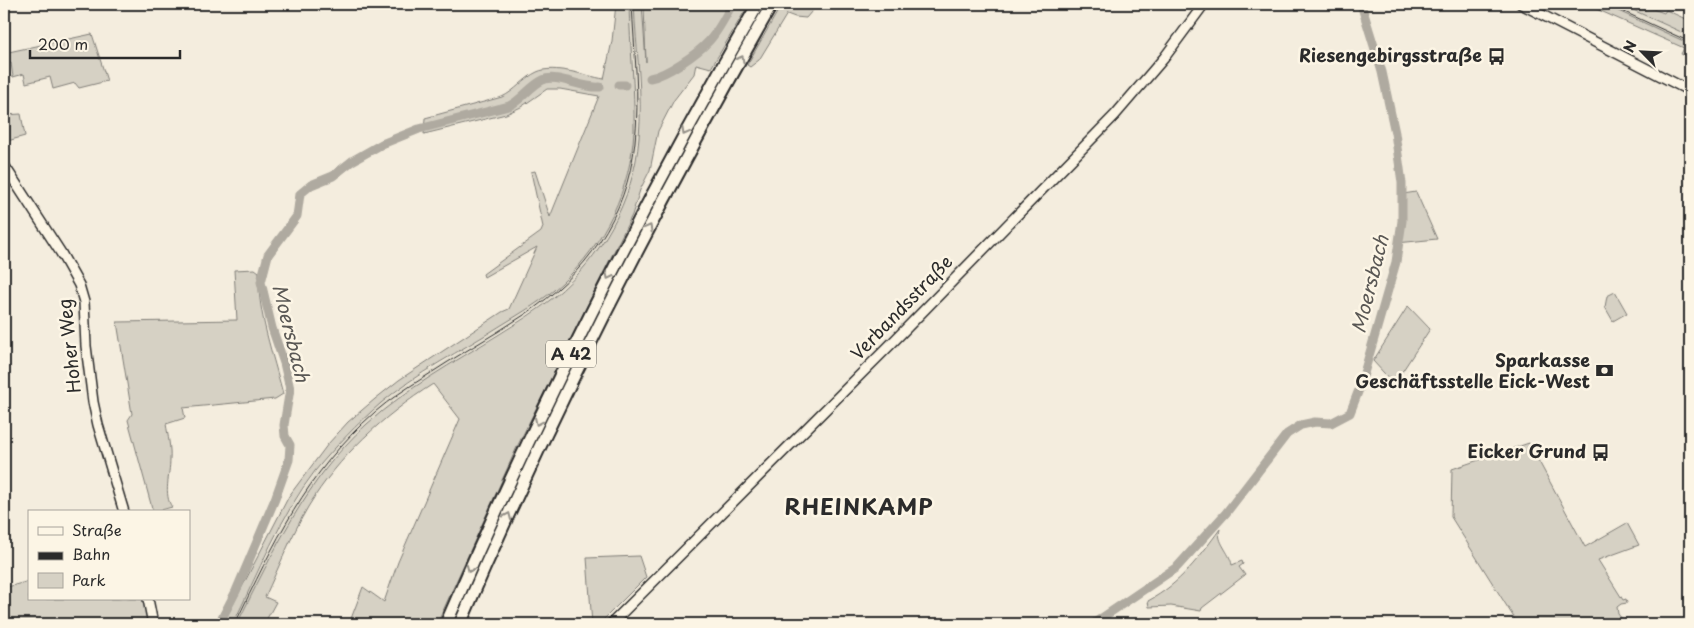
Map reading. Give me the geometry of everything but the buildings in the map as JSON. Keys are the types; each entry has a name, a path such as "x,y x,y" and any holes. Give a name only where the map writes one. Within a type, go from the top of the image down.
{"highway":[{"name":"A 42","path":"446,624 524,449 584,326 680,142 758,4"},
{"name":"A 42","path":"460,624 535,457 605,314 692,146 772,6"}],"main road":[{"name":"Verbandsstraße","path":"611,624 863,372 1115,115 1164,58 1204,4"},
{"path":"1522,4 1690,91"},
{"name":"Hoher Weg","path":"4,165 61,253 79,285 84,302 86,346 93,402 123,510"},
{"path":"148,600 154,624"}],"shaded area":[{"path":"629,4 634,4 639,139 631,181 621,209 600,248 587,265 552,299 403,394 348,442 331,460 260,580 237,624 233,624 290,510 315,472 339,443 382,402 501,326 561,284 583,260 609,221 627,179 630,166 634,120"},
{"path":"1603,4 1620,4 1690,36 1690,44"}],"green space":[{"path":"616,4 629,4 634,130 628,173 613,214 603,233 577,267 548,295 409,382 363,419 330,453 303,488 280,526 233,624 223,624 289,496 328,444 348,422 399,380 509,309 537,247 484,277 483,274 541,232 543,227 531,172 535,171 550,217 599,96 560,89 547,89 521,107 506,114 424,134 425,118 502,97 532,75 544,70 570,71 604,79 612,41"},
{"path":"634,4 642,4 646,62 644,6 749,4 711,68 696,64 694,74 674,100 658,131 650,170 640,190 632,215 517,447 437,624 349,624 363,587 384,602 398,562 460,419 433,384 363,438 320,488 296,529 265,597 276,602 264,624 237,624 293,517 326,468 346,445 382,411 414,387 520,321 554,297 571,282 600,246 622,205 636,161 640,105"},
{"path":"782,4 818,4 806,18 787,14 759,60 750,67 747,65"},
{"path":"1585,4 1603,4 1690,44 1690,58 1681,54 1684,48"},
{"path":"1620,4 1639,4 1664,13 1666,10 1690,21 1690,36"},
{"path":"92,34 107,81 79,88 75,83 53,89 50,77 26,83 24,74 13,77 11,63 4,64 4,53"},
{"path":"21,114 25,136 4,142 4,115"},
{"path":"1416,192 1437,239 1397,243 1403,194"},
{"path":"255,269 259,272 260,301 263,317 283,394 275,399 183,408 185,418 166,424 170,456 167,491 172,507 153,510 128,420 132,414 117,322 237,320 234,270"},
{"path":"1615,292 1627,313 1613,321 1605,307 1607,296"},
{"path":"1408,306 1430,329 1394,384 1373,361"},
{"path":"1529,443 1585,547 1627,523 1639,545 1598,560 1623,600 1626,599 1627,603 1617,607 1618,614 1626,624 1518,624 1451,517 1452,469"},
{"path":"1220,529 1220,538 1232,565 1242,561 1243,564 1239,567 1245,575 1202,608 1201,611 1171,606 1149,607 1148,601 1170,586 1188,569"},
{"path":"639,556 646,577 599,624 592,624 587,558"},
{"path":"28,581 28,600 148,600 153,624 4,624 4,588"}],"waterway":[{"name":"Moersbach","path":"650,78 665,73 690,58 704,46 713,37 732,4"},
{"name":"Moersbach","path":"796,5 801,4"},
{"name":"Moersbach","path":"1093,624 1177,567 1226,513 1287,434 1301,425 1315,422 1331,423 1350,413 1360,387 1396,262 1402,221 1402,183 1395,133 1382,72 1361,4"},
{"name":"Moersbach","path":"219,624 236,591 275,499 289,460 290,445 285,436 284,425 290,389 261,282 268,255 297,216 300,194 311,185 333,176 352,161 382,144 419,129 509,106 534,86 548,78 600,87"},
{"name":"Moersbach","path":"619,85 625,85"}],"railway":[{"path":"235,624 278,537 294,510 330,459 351,435 375,412 399,394 512,323 546,299 584,262 600,241 613,219 623,195 635,142 637,90 632,4"},
{"path":"1607,4 1690,42"}],"place":[{"name":"Riesengebirgsstraße","path":"1496,56"},
{"name":"Sparkasse Geschäftsstelle Eick-West","path":"1604,371"},
{"name":"Eicker Grund","path":"1600,452"}],"district":[{"name":"RHEINKAMP","path":"859,507"}]}
